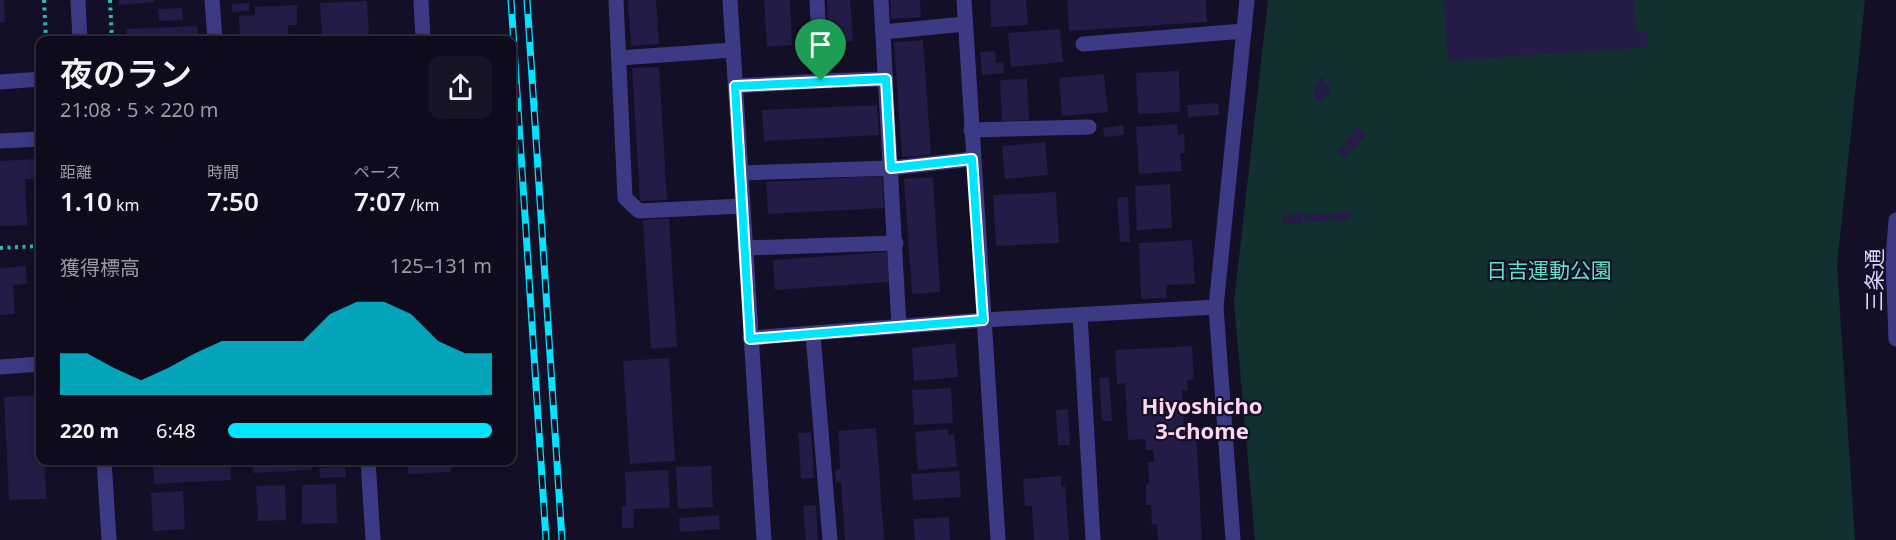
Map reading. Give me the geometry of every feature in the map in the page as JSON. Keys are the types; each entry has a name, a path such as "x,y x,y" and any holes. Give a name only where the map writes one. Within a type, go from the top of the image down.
{"street":[{"path":"78,0 80,36"},
{"path":"212,0 215,36"},
{"path":"420,0 423,36"},
{"path":"616,0 625,198 639,211 742,206"},
{"path":"730,0 764,540"},
{"path":"817,0 821,81"},
{"path":"881,0 899,327"},
{"path":"963,0 998,540"},
{"path":"1233,540 1216,307 1247,0"},
{"path":"883,32 965,24"},
{"path":"1083,44 1244,31"},
{"path":"619,58 733,50"},
{"path":"0,82 36,79"},
{"path":"735,86 886,79"},
{"path":"970,129 1089,127"},
{"path":"0,141 36,139"},
{"path":"741,173 891,168 972,159"},
{"name":"三条通","path":"1896,220 1894,260 1896,339"},
{"path":"745,248 896,243"},
{"path":"750,339 983,320 1216,307"},
{"path":"1080,315 1094,540"},
{"path":"813,334 830,540"},
{"path":"0,367 36,364"},
{"path":"104,465 109,540"},
{"path":"368,465 373,540"}],"path":[{"path":"44,0 46,36"},
{"path":"110,0 112,36"},
{"path":"0,248 36,246"}],"green space":[{"name":"日吉運動公園","path":"1268,0 1865,0 1837,265 1855,540 1255,540 1234,302"}],"building":[{"path":"0,0 4,0 5,22 0,22"},
{"path":"119,0 154,0 154,2 119,5"},
{"path":"628,0 656,0 659,44 631,46"},
{"path":"764,0 790,0 792,45 767,47"},
{"path":"827,0 850,0 853,41 829,43"},
{"path":"890,0 920,0 921,17 891,19"},
{"path":"990,0 1026,0 1028,25 991,27"},
{"path":"1067,0 1206,0 1207,22 1069,31"},
{"path":"1444,0 1634,0 1636,32 1647,31 1648,47 1448,61"},
{"path":"367,1 369,35 322,36 320,3"},
{"path":"249,3 249,11 232,12 232,4"},
{"path":"297,5 297,25 288,25 289,36 240,36 239,16 255,15 255,7"},
{"path":"182,8 183,20 159,21 158,9"},
{"path":"197,26 198,36 127,36 126,29"},
{"path":"1060,29 1063,62 1011,67 1008,33"},
{"path":"923,40 931,155 902,157 894,42"},
{"path":"995,51 996,63 1003,62 1004,73 982,75 980,52"},
{"path":"659,67 667,200 640,201 632,68"},
{"path":"1179,71 1180,112 1138,114 1136,73"},
{"path":"1104,74 1108,112 1062,116 1059,78"},
{"path":"1318,77 1324,77 1324,85 1330,85 1330,97 1323,96 1323,101 1316,100 1316,96 1313,96 1313,85 1318,85"},
{"path":"1027,79 1029,120 1002,121 1000,80"},
{"path":"1218,103 1219,115 1188,117 1187,105"},
{"path":"877,105 879,135 764,141 762,110"},
{"path":"1177,124 1178,135 1184,134 1185,153 1180,153 1182,171 1139,174 1136,127"},
{"path":"1123,125 1124,135 1104,137 1103,128"},
{"path":"1357,127 1366,134 1345,158 1337,152"},
{"path":"1045,142 1048,175 1005,179 1002,146"},
{"path":"34,159 35,179 25,179 27,225 0,226 0,161"},
{"path":"882,176 884,208 768,214 766,182"},
{"path":"933,177 940,292 912,294 904,179"},
{"path":"1170,184 1172,228 1137,230 1135,186"},
{"path":"1056,192 1059,243 996,246 993,195"},
{"path":"1128,197 1130,242 1120,242 1117,198"},
{"path":"1350,212 1350,220 1330,221 1329,213"},
{"path":"1326,213 1327,221 1305,222 1304,215"},
{"path":"1302,214 1303,224 1283,224 1282,215"},
{"path":"669,218 677,347 651,349 643,220"},
{"path":"1192,240 1195,284 1166,285 1167,298 1141,299 1139,243"},
{"path":"887,252 889,282 775,290 773,260"},
{"path":"26,266 27,284 13,285 15,314 0,315 0,268"},
{"path":"955,343 958,377 914,381 912,348"},
{"path":"1192,346 1194,379 1187,380 1188,390 1182,390 1184,428 1196,428 1202,540 1158,540 1157,524 1152,524 1151,505 1146,505 1146,484 1149,483 1148,462 1154,462 1153,450 1146,450 1145,439 1128,440 1125,383 1117,384 1115,350"},
{"path":"669,358 675,461 630,464 623,361"},
{"path":"1109,377 1112,421 1102,421 1099,378"},
{"path":"951,388 953,423 914,425 912,390"},
{"path":"36,395 36,465 45,465 46,499 9,500 4,397"},
{"path":"1068,409 1070,445 1058,445 1056,410"},
{"path":"876,428 884,540 845,540 841,482 836,482 835,470 840,469 838,431"},
{"path":"948,429 948,435 954,434 957,467 918,470 915,432"},
{"path":"811,432 814,478 801,479 798,433"},
{"path":"153,465 230,465 231,480 154,484"},
{"path":"252,465 312,465 312,470 253,473"},
{"path":"407,465 451,465 451,472 408,474"},
{"path":"711,466 713,507 678,509 676,467"},
{"path":"345,467 346,477 320,478 319,468"},
{"path":"668,470 670,508 633,509 634,528 622,528 622,506 626,506 625,472"},
{"path":"959,471 961,497 913,500 911,474"},
{"path":"1061,476 1061,486 1065,486 1069,540 1034,540 1032,506 1025,506 1023,479"},
{"path":"336,484 337,523 302,524 302,485"},
{"path":"285,485 286,520 258,521 256,486"},
{"path":"183,491 185,529 153,531 151,493"},
{"path":"816,505 818,540 806,540 803,506"},
{"path":"719,515 720,529 680,532 679,518"},
{"path":"949,517 950,540 915,540 913,519"}],"railway":[{"path":"511,0 513,36"},
{"path":"527,0 562,540"},
{"path":"516,77 546,540"}],"district":[{"name":"Hiyoshicho 3-chome","path":"1202,418"}],"route":[{"path":"886,79 891,168 972,159 983,320 750,339 735,86 821,81 886,79"}]}
